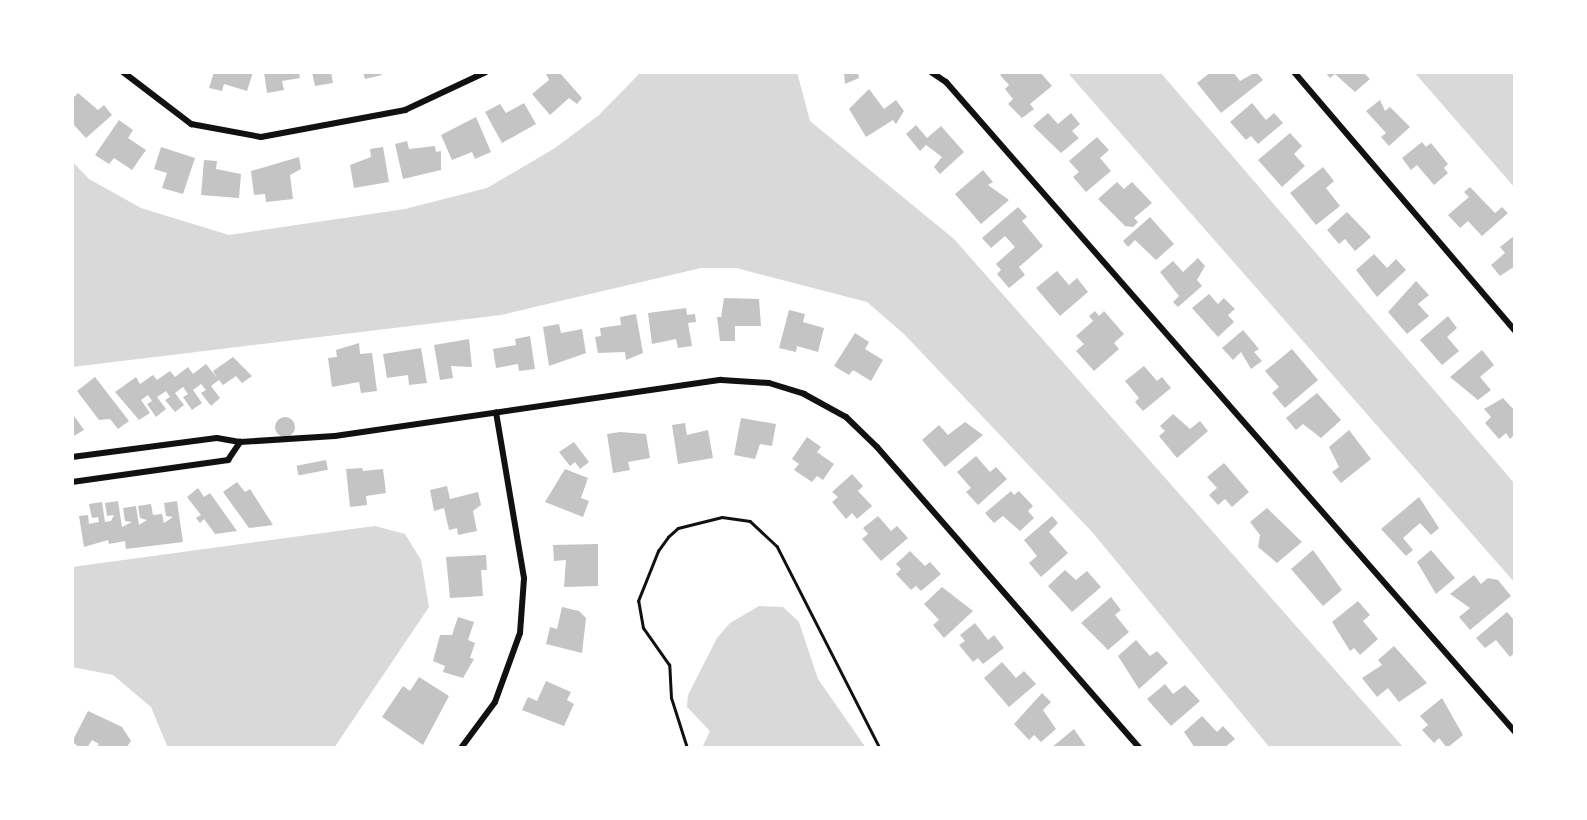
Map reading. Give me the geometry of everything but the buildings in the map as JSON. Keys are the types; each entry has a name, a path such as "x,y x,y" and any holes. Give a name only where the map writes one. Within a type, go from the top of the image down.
{"street":[{"path":"123,72 191,124 261,137 405,110 486,72"},
{"path":"931,72 946,82 1515,732"},
{"path":"1294,72 1515,331"},
{"path":"72,457 217,438 240,442 335,436 721,380 769,383 804,394 846,417 877,447 1140,748"},
{"path":"461,748 495,702 520,633 524,578 496,412"},
{"path":"72,482 228,460 240,442"}],"path":[{"path":"687,748 671,698 669,666 643,628 638,601 657,551 668,537 678,528 722,517 750,521 777,547 880,748"}],"shaded area":[{"path":"641,72 797,72 810,121 954,239 1404,748 1270,748 1093,533 904,334 867,302 736,268 701,268 501,315 72,367 72,161 89,179 141,208 229,235 405,209 487,188 555,148 599,115"},
{"path":"1067,72 1160,72 1515,484 1515,583"},
{"path":"1414,72 1515,72 1515,188"},
{"path":"375,526 405,534 421,560 429,607 334,748 168,748 151,707 113,675 72,667 72,567"},
{"path":"759,606 783,607 799,622 818,679 866,748 702,748 710,731 687,707 688,695 717,638 730,623"}]}
